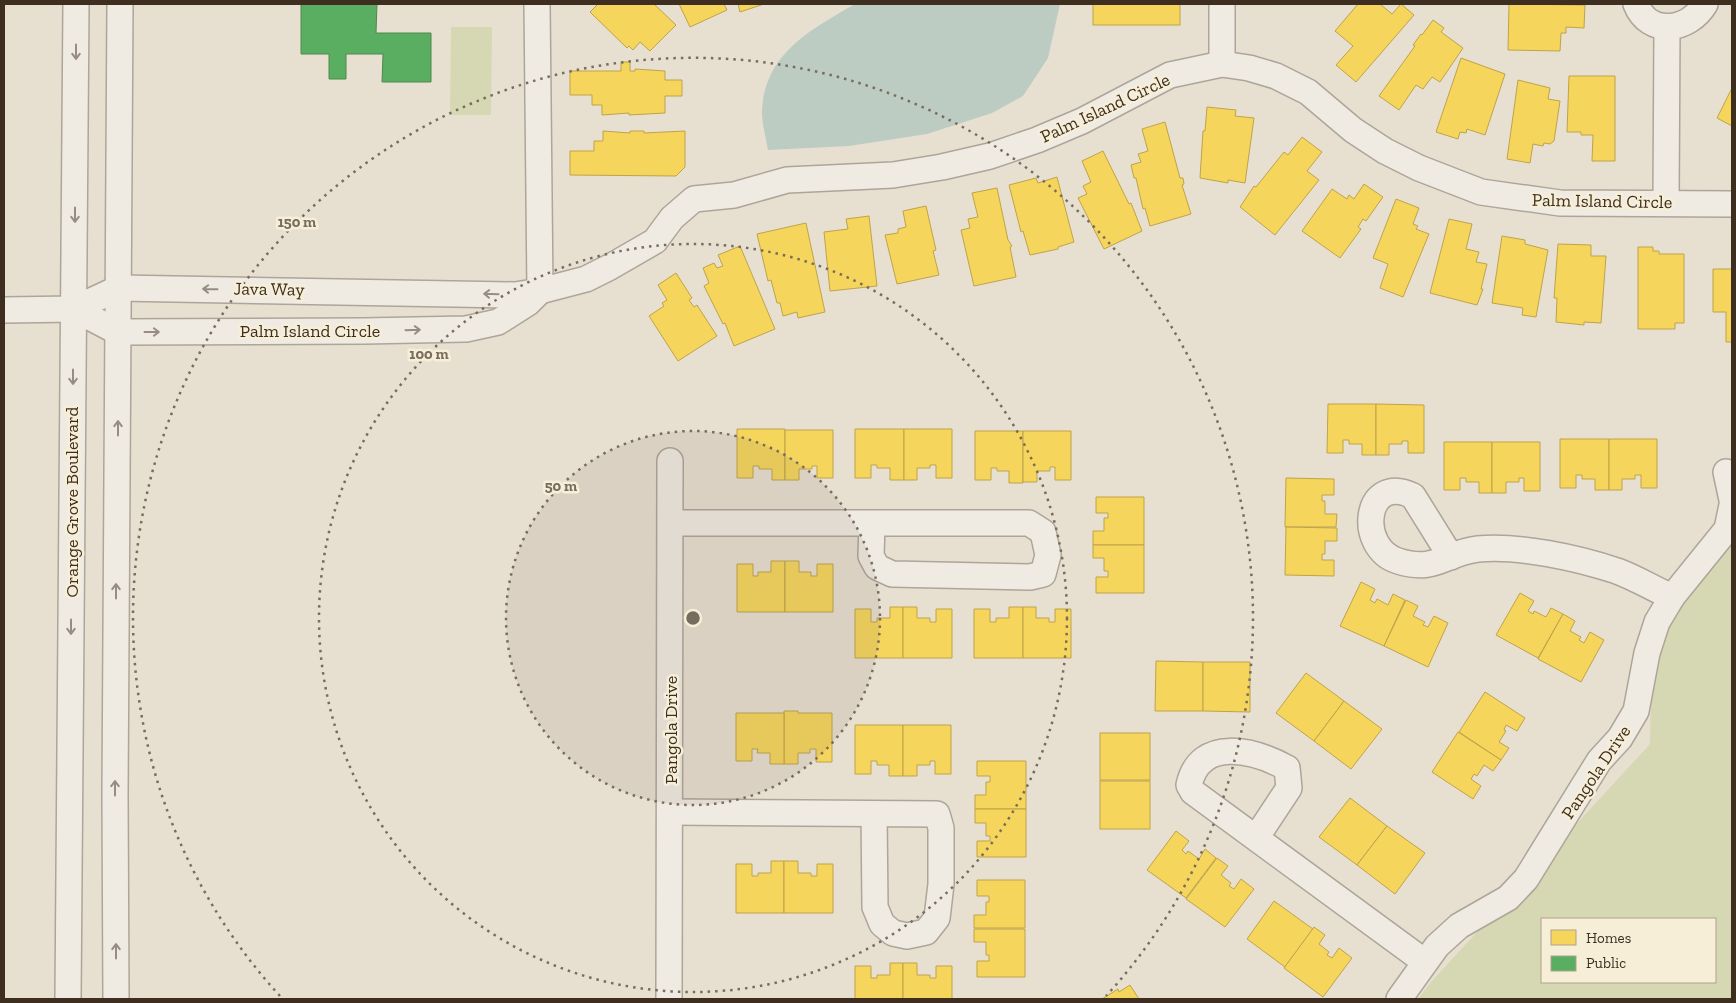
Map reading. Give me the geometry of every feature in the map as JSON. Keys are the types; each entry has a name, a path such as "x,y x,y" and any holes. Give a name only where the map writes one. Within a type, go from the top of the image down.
{"street":[{"name":"Orange Grove Boulevard","path":"68,999 76,4"},
{"path":"116,999 115,784 120,4"},
{"path":"537,4 540,291"},
{"path":"1222,4 1222,64"},
{"path":"1636,4 1645,17 1667,27 1679,26 1690,22 1699,13 1704,4"},
{"path":"1666,202 1667,27"},
{"name":"Palm Island Circle","path":"74,309 118,332 364,332 466,329 498,322 528,303 540,291 586,278 655,241 672,218 694,199 734,195 787,180 893,175 942,167 990,156 1037,140 1082,121 1170,75 1222,64 1249,68 1276,76 1308,92 1353,130 1385,151 1454,183 1481,192 1534,201 1732,204"},
{"name":"Java Way","path":"4,310 74,309 119,288 515,295 540,291"},
{"name":"Pangola Drive","path":"669,999 670,462"},
{"path":"1726,472 1732,500"},
{"name":"Pangola Drive","path":"1399,999 1437,946 1458,926 1508,898 1526,879 1599,762 1620,738 1636,711 1657,622 1672,597 1727,529 1732,505"},
{"path":"670,523 872,523 1029,523 1043,532 1048,555 1043,574 1030,577 892,574 877,567 871,556 872,523"},
{"path":"1451,557 1477,549 1530,550 1617,572 1672,597"},
{"path":"670,812 937,814 941,828 941,884 937,918 926,932 907,936 892,933 882,924 875,907 874,814"},
{"path":"1256,838 1425,962"}],"green space":[{"path":"451,27 492,27 491,115 450,115"},
{"path":"1732,523 1732,999 1418,999 1431,982 1650,744 1652,633"}],"shaded area":[{"path":"855,4 1060,4 1048,58 1023,96 992,113 927,134 849,146 768,150 762,112 765,92 771,74 780,59 806,34"}],"building: Homes":[{"path":"598,4 654,4 676,25 650,51 640,42 633,50 629,46 627,48 590,12"},
{"path":"679,4 724,4 727,10 690,27"},
{"path":"738,4 764,4 740,12"},
{"path":"1093,4 1180,4 1180,25 1093,25"},
{"path":"1358,4 1380,4 1392,14 1401,4 1414,15 1356,82 1336,65 1353,46 1335,31"},
{"path":"1509,4 1585,5 1584,28 1566,27 1566,33 1561,33 1560,51 1508,50"},
{"path":"1433,20 1444,28 1441,32 1463,48 1440,82 1432,77 1423,89 1416,85 1399,110 1379,96 1415,46 1413,45"},
{"path":"1461,58 1505,74 1485,135 1467,129 1466,133 1460,132 1458,139 1436,132"},
{"path":"621,62 630,62 630,71 635,71 635,69 665,71 665,80 682,80 682,96 665,96 665,113 602,115 602,105 592,105 592,95 570,95 570,71 621,71"},
{"path":"1569,76 1615,76 1615,161 1592,161 1593,135 1581,135 1581,132 1567,132"},
{"path":"1518,80 1550,88 1548,99 1560,101 1554,141 1550,144 1544,143 1543,146 1533,144 1530,163 1507,159"},
{"path":"1732,88 1732,126 1717,118"},
{"path":"1207,107 1236,110 1235,116 1254,118 1245,183 1228,180 1228,183 1200,178 1203,131 1205,131"},
{"path":"1165,122 1180,178 1183,178 1184,184 1182,185 1191,214 1150,226 1145,208 1143,209 1131,165 1141,162 1138,154 1148,151 1142,129"},
{"path":"603,131 630,133 630,131 644,131 644,133 685,131 685,167 676,176 570,175 570,151 594,151 594,141 603,141"},
{"path":"1302,137 1322,152 1307,171 1319,180 1275,235 1240,207 1254,186 1256,187 1284,152 1288,155"},
{"path":"1103,151 1129,204 1131,203 1142,231 1104,249 1078,198 1087,194 1083,186 1091,182 1082,161"},
{"path":"1057,177 1074,242 1058,247 1058,249 1030,255 1023,231 1021,232 1009,185 1036,178 1038,183"},
{"path":"1364,184 1383,197 1366,221 1363,219 1358,227 1361,229 1340,258 1302,231 1332,189 1347,199 1349,195 1354,199"},
{"path":"997,188 1008,240 1012,246 1010,247 1016,277 974,286 961,230 970,228 968,219 978,217 972,193"},
{"path":"1396,199 1419,208 1413,224 1418,226 1416,229 1429,234 1403,297 1380,288 1388,264 1373,258"},
{"path":"926,206 936,250 933,251 939,275 897,284 885,235 898,233 898,229 906,227 903,211"},
{"path":"869,216 877,286 830,291 824,232 848,229 846,219"},
{"path":"1449,219 1472,224 1466,249 1479,252 1476,262 1487,264 1481,289 1483,289 1477,305 1430,293"},
{"path":"806,223 825,312 798,318 797,312 783,316 780,303 777,303 771,280 768,281 757,234"},
{"path":"1502,236 1525,240 1525,244 1548,250 1536,317 1522,315 1523,308 1492,303"},
{"path":"1558,244 1591,245 1591,256 1606,256 1601,323 1584,322 1584,325 1556,322 1557,298 1554,298"},
{"path":"740,246 775,329 734,346 725,323 723,324 704,286 709,283 703,268 714,263 717,268 723,266 718,255"},
{"path":"1638,247 1653,247 1653,251 1659,251 1659,254 1684,254 1684,323 1675,323 1675,329 1638,329"},
{"path":"1713,269 1732,269 1732,342 1726,342 1726,312 1713,312"},
{"path":"676,273 692,298 689,300 694,307 697,305 717,336 678,361 649,316 664,306 662,303 667,300 658,285"},
{"path":"1328,404 1376,404 1376,455 1362,455 1362,444 1349,444 1349,440 1343,440 1343,453 1327,453"},
{"path":"1376,404 1424,405 1424,453 1408,453 1408,441 1402,441 1402,444 1389,444 1389,455 1376,455"},
{"path":"737,429 785,429 785,480 772,480 772,469 759,469 759,466 753,466 753,478 737,478"},
{"path":"855,429 904,429 904,480 890,480 890,468 877,468 877,465 871,465 871,478 855,478"},
{"path":"904,429 952,429 952,478 936,478 936,465 930,465 930,468 917,468 917,480 904,480"},
{"path":"785,430 833,430 833,478 817,478 817,466 812,466 812,469 799,469 799,480 785,480"},
{"path":"975,431 1023,431 1023,483 1009,483 1009,471 997,471 997,468 991,468 991,480 975,480"},
{"path":"1023,431 1071,431 1071,480 1055,480 1055,467 1050,467 1050,471 1037,471 1037,482 1023,482"},
{"path":"1560,439 1609,439 1609,490 1595,490 1595,479 1582,479 1582,475 1576,475 1576,488 1560,488"},
{"path":"1609,439 1657,439 1657,488 1641,488 1641,475 1635,475 1635,479 1622,479 1622,490 1609,490"},
{"path":"1444,442 1492,442 1492,493 1479,493 1479,482 1466,482 1466,478 1460,478 1460,490 1444,490"},
{"path":"1492,442 1540,442 1540,491 1524,491 1524,478 1519,478 1519,482 1506,482 1506,493 1492,493"},
{"path":"1286,478 1334,479 1334,495 1322,495 1322,501 1325,501 1325,514 1337,514 1336,527 1285,527"},
{"path":"1096,497 1144,497 1144,545 1093,545 1093,531 1104,531 1104,518 1108,518 1108,513 1096,513"},
{"path":"1286,527 1337,528 1337,541 1325,541 1325,554 1322,554 1322,560 1334,560 1334,576 1285,575"},
{"path":"1093,545 1144,545 1144,593 1096,593 1096,577 1108,577 1108,571 1104,571 1104,558 1093,558"},
{"path":"771,561 785,561 785,612 737,612 737,564 753,564 753,576 758,576 758,572 771,572"},
{"path":"785,561 799,561 799,572 811,572 811,576 817,576 817,564 833,564 833,612 785,612"},
{"path":"1361,582 1375,589 1370,600 1375,603 1377,599 1388,605 1393,594 1405,600 1384,646 1340,626"},
{"path":"1520,593 1534,601 1528,611 1533,614 1534,611 1546,617 1551,608 1563,614 1538,658 1496,635"},
{"path":"1406,600 1418,606 1413,616 1425,622 1423,625 1428,627 1434,616 1448,623 1428,667 1384,646"},
{"path":"890,607 903,607 903,658 855,658 855,609 871,609 871,622 877,622 877,618 890,618"},
{"path":"903,607 917,607 917,618 930,618 930,622 936,622 936,609 952,609 952,658 903,658"},
{"path":"1009,607 1023,607 1023,658 974,658 974,609 990,609 990,622 996,622 996,618 1009,618"},
{"path":"1023,607 1036,607 1036,618 1049,618 1049,622 1055,622 1055,609 1071,609 1071,658 1023,658"},
{"path":"1563,614 1575,621 1570,631 1581,637 1579,640 1584,643 1590,632 1604,640 1581,682 1538,659"},
{"path":"1156,661 1203,662 1203,711 1155,711"},
{"path":"1203,662 1250,662 1250,712 1203,711"},
{"path":"1306,673 1344,701 1314,741 1276,713"},
{"path":"1485,692 1525,718 1517,731 1506,725 1504,730 1506,731 1499,742 1509,748 1501,760 1459,732"},
{"path":"1344,701 1382,729 1351,769 1314,741"},
{"path":"784,711 832,713 832,762 816,762 816,749 810,749 810,753 798,753 798,764 784,764"},
{"path":"736,713 784,713 784,764 770,764 770,753 757,753 758,749 752,749 752,761 736,761"},
{"path":"855,725 903,725 903,776 889,776 889,765 877,765 877,761 871,761 871,774 855,774"},
{"path":"903,725 951,725 951,774 935,774 935,761 930,761 930,765 917,765 917,776 903,776"},
{"path":"1458,732 1501,760 1493,771 1484,765 1477,776 1474,774 1471,779 1481,786 1473,799 1432,772"},
{"path":"1100,733 1150,733 1150,780 1100,780"},
{"path":"977,761 1026,761 1026,809 975,809 975,795 986,795 986,782 990,782 990,776 977,776"},
{"path":"1100,781 1150,781 1150,829 1100,829"},
{"path":"1350,798 1387,826 1357,865 1319,837"},
{"path":"975,809 1026,809 1026,857 977,857 977,841 990,841 990,836 986,836 986,823 975,823"},
{"path":"1387,826 1425,853 1395,894 1357,865"},
{"path":"1176,831 1189,841 1182,850 1186,854 1188,851 1199,859 1205,849 1216,858 1186,898 1147,870"},
{"path":"1217,858 1228,866 1221,875 1231,883 1229,886 1234,889 1241,879 1254,889 1225,927 1186,899"},
{"path":"771,861 784,861 784,913 736,913 736,864 752,864 752,876 758,876 758,873 771,873"},
{"path":"784,861 798,861 798,873 811,873 811,876 817,876 817,864 833,864 833,913 784,913"},
{"path":"977,880 1025,880 1025,928 974,928 974,915 986,915 986,902 989,902 989,896 977,896"},
{"path":"1274,901 1313,929 1285,967 1247,939"},
{"path":"1314,927 1325,935 1319,944 1329,952 1327,955 1332,958 1339,948 1352,958 1323,997 1284,968"},
{"path":"974,929 1025,929 1025,977 977,977 977,961 989,961 989,955 986,955 986,942 974,942"},
{"path":"890,963 903,963 903,999 855,999 855,966 871,966 871,978 877,978 877,975 890,975"},
{"path":"903,963 917,963 917,975 930,975 930,978 936,978 936,966 952,966 952,999 903,999"},
{"path":"1130,985 1139,999 1102,999 1118,989 1119,992"}],"building: Public":[{"path":"301,4 377,4 376,33 431,33 431,82 382,82 383,54 346,54 346,79 329,79 329,54 301,54"}]}
